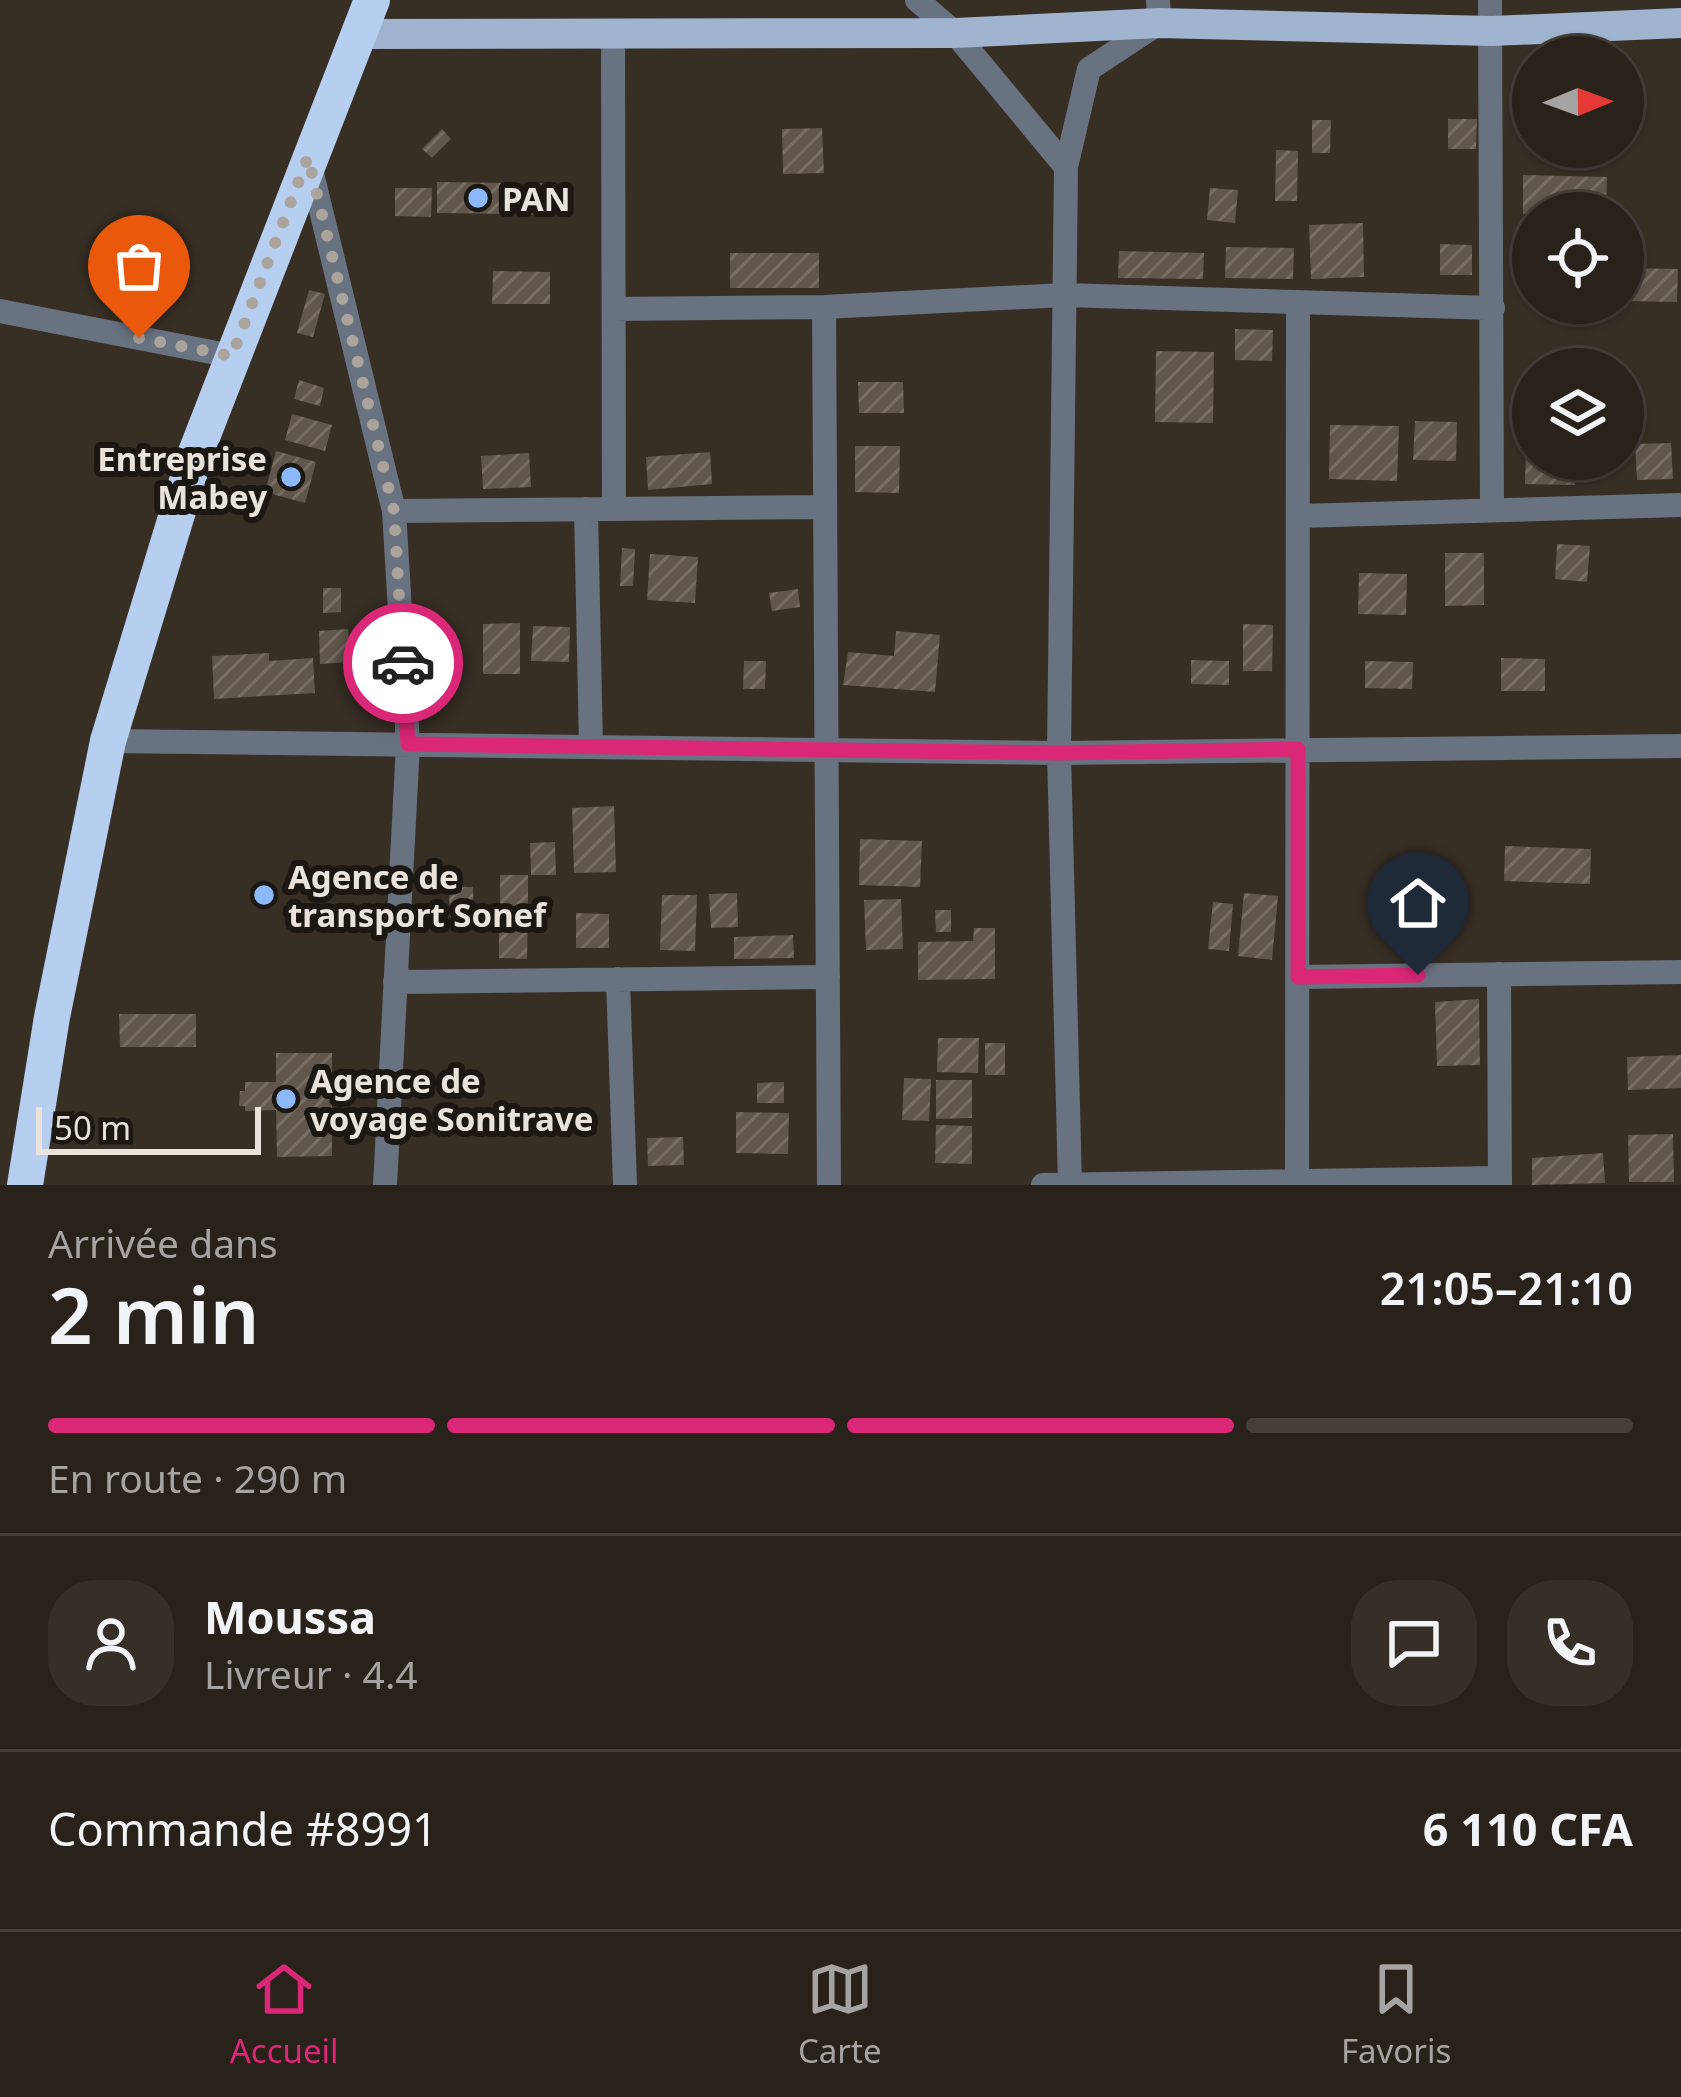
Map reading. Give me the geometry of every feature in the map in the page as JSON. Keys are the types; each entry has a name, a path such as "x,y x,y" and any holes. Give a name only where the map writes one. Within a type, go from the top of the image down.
{"highway":[{"path":"25,1185 52,1017 108,741 195,455 365,17"}],"main road":[{"path":"365,17 613,34 955,33 1156,7 1681,23"}],"street":[{"path":"917,0 955,33 1066,167"},
{"path":"1070,1185 1059,753 1066,167 1089,69 1156,7"},
{"path":"1491,15 1492,510"},
{"path":"613,34 614,509"},
{"path":"308,157 394,511 408,744 385,1185"},
{"path":"614,309 824,307 1064,295 1493,308"},
{"path":"1297,1181 1298,302"},
{"path":"824,307 829,1185"},
{"path":"0,311 232,356"},
{"path":"1298,516 1681,505"},
{"path":"394,511 825,507"},
{"path":"586,509 591,747"},
{"path":"108,741 1059,753 1681,746"},
{"path":"1298,977 1681,972"},
{"path":"1043,1185 1500,1181 1499,974"},
{"path":"395,982 828,976"},
{"path":"618,979 625,1185"}],"building":[{"path":"1448,119 1477,119 1476,149 1448,149"},
{"path":"1312,120 1331,120 1330,153 1312,153"},
{"path":"822,128 824,173 783,174 782,129"},
{"path":"442,129 451,139 432,158 422,149"},
{"path":"1276,150 1298,151 1297,201 1275,201"},
{"path":"1523,175 1607,177 1607,192 1523,192"},
{"name":"PAN","path":"437,182 519,183 519,214 437,213"},
{"path":"545,183 547,214 526,215 524,184"},
{"path":"395,188 432,188 431,217 395,216"},
{"path":"1210,188 1238,190 1235,223 1207,220"},
{"path":"1363,223 1364,277 1311,279 1309,225"},
{"path":"1440,244 1472,245 1472,275 1440,275"},
{"path":"1226,247 1294,248 1293,279 1225,278"},
{"path":"1119,251 1204,253 1203,279 1118,278"},
{"path":"730,253 819,253 819,288 730,288"},
{"path":"1644,268 1678,269 1677,302 1644,301"},
{"path":"493,271 550,272 550,304 492,304"},
{"path":"309,290 325,294 313,337 297,333"},
{"path":"1235,329 1273,330 1272,361 1235,360"},
{"path":"1156,351 1214,352 1213,423 1155,422"},
{"path":"299,380 324,388 320,406 294,399"},
{"path":"858,382 903,382 904,413 859,413"},
{"path":"292,414 332,425 325,451 285,440"},
{"path":"1415,421 1457,422 1456,461 1413,460"},
{"path":"1330,425 1399,426 1397,481 1329,479"},
{"path":"1671,443 1673,479 1644,480 1644,444"},
{"path":"855,446 900,446 899,493 855,492"},
{"name":"Entreprise Mabey","path":"276,451 316,462 305,503 265,492"},
{"path":"710,452 712,484 648,490 646,457"},
{"path":"529,453 531,487 483,489 481,456"},
{"path":"1525,480 1575,480 1575,485 1525,484"},
{"path":"1557,544 1590,546 1587,582 1555,579"},
{"path":"622,548 635,549 633,586 620,586"},
{"path":"1445,553 1484,553 1484,605 1445,606"},
{"path":"650,554 698,557 695,603 647,600"},
{"path":"1359,573 1407,574 1406,615 1358,614"},
{"path":"323,588 341,588 341,612 323,613"},
{"path":"798,589 800,607 772,611 769,593"},
{"path":"520,623 520,674 483,674 483,624"},
{"path":"1243,624 1273,625 1272,671 1243,671"},
{"path":"533,626 570,627 569,662 531,661"},
{"path":"348,629 350,662 320,664 319,631"},
{"path":"896,631 940,635 935,692 843,685 848,652 894,656"},
{"path":"269,653 269,661 313,658 315,693 214,699 212,656"},
{"path":"1501,658 1545,659 1545,691 1501,691"},
{"path":"1191,660 1229,661 1229,685 1191,684"},
{"path":"744,661 766,661 765,689 743,689"},
{"path":"1365,661 1413,662 1412,689 1365,688"},
{"path":"614,806 616,872 574,873 572,808"},
{"path":"860,839 922,841 920,887 859,885"},
{"path":"555,842 556,875 531,875 530,843"},
{"path":"1505,846 1591,849 1590,884 1504,881"},
{"path":"500,875 528,875 528,913 500,909"},
{"path":"449,887 473,887 474,919 450,920"},
{"path":"737,893 738,927 711,928 709,894"},
{"path":"1244,893 1278,896 1272,960 1238,956"},
{"path":"662,895 697,895 695,951 660,950"},
{"path":"901,899 903,949 866,950 864,900"},
{"path":"1213,902 1233,904 1229,951 1208,949"},
{"path":"935,910 951,910 951,932 936,932"},
{"path":"576,913 609,914 609,948 576,948"},
{"path":"499,917 528,917 527,959 499,958"},
{"path":"974,928 995,928 995,979 918,980 918,942 973,941"},
{"path":"793,935 794,958 734,959 734,937"},
{"path":"1479,999 1480,1065 1437,1066 1435,1002"},
{"path":"119,1014 196,1014 196,1047 120,1047"},
{"path":"938,1038 979,1038 978,1073 937,1072"},
{"path":"985,1043 1005,1043 1005,1075 985,1075"},
{"name":"Agence de voyage Sonitrave","path":"276,1053 332,1053 332,1156 277,1157 276,1110 245,1111 245,1106 239,1106 245,1082 276,1082"},
{"path":"1681,1055 1681,1088 1628,1090 1627,1057"},
{"path":"904,1078 931,1079 929,1121 902,1120"},
{"path":"936,1080 972,1080 972,1118 936,1119"},
{"path":"784,1082 784,1103 757,1103 757,1083"},
{"path":"736,1112 789,1113 788,1154 736,1153"},
{"path":"936,1125 972,1126 972,1164 935,1163"},
{"path":"1673,1134 1674,1182 1629,1182 1628,1135"},
{"path":"683,1137 684,1165 648,1166 647,1138"},
{"path":"1603,1153 1605,1183 1532,1185 1532,1158"}],"way so far":[{"path":"139,338 232,356 308,157 394,511 403,663"}],"place":[{"name":"PAN","path":"478,198"},
{"name":"Entreprise Mabey","path":"291,477"},
{"name":"Agence de transport Sonef","path":"264,895"},
{"name":"Agence de voyage Sonitrave","path":"286,1099"}],"route":[{"path":"403,663 408,744 1059,753 1298,749 1298,977 1418,975"}]}
